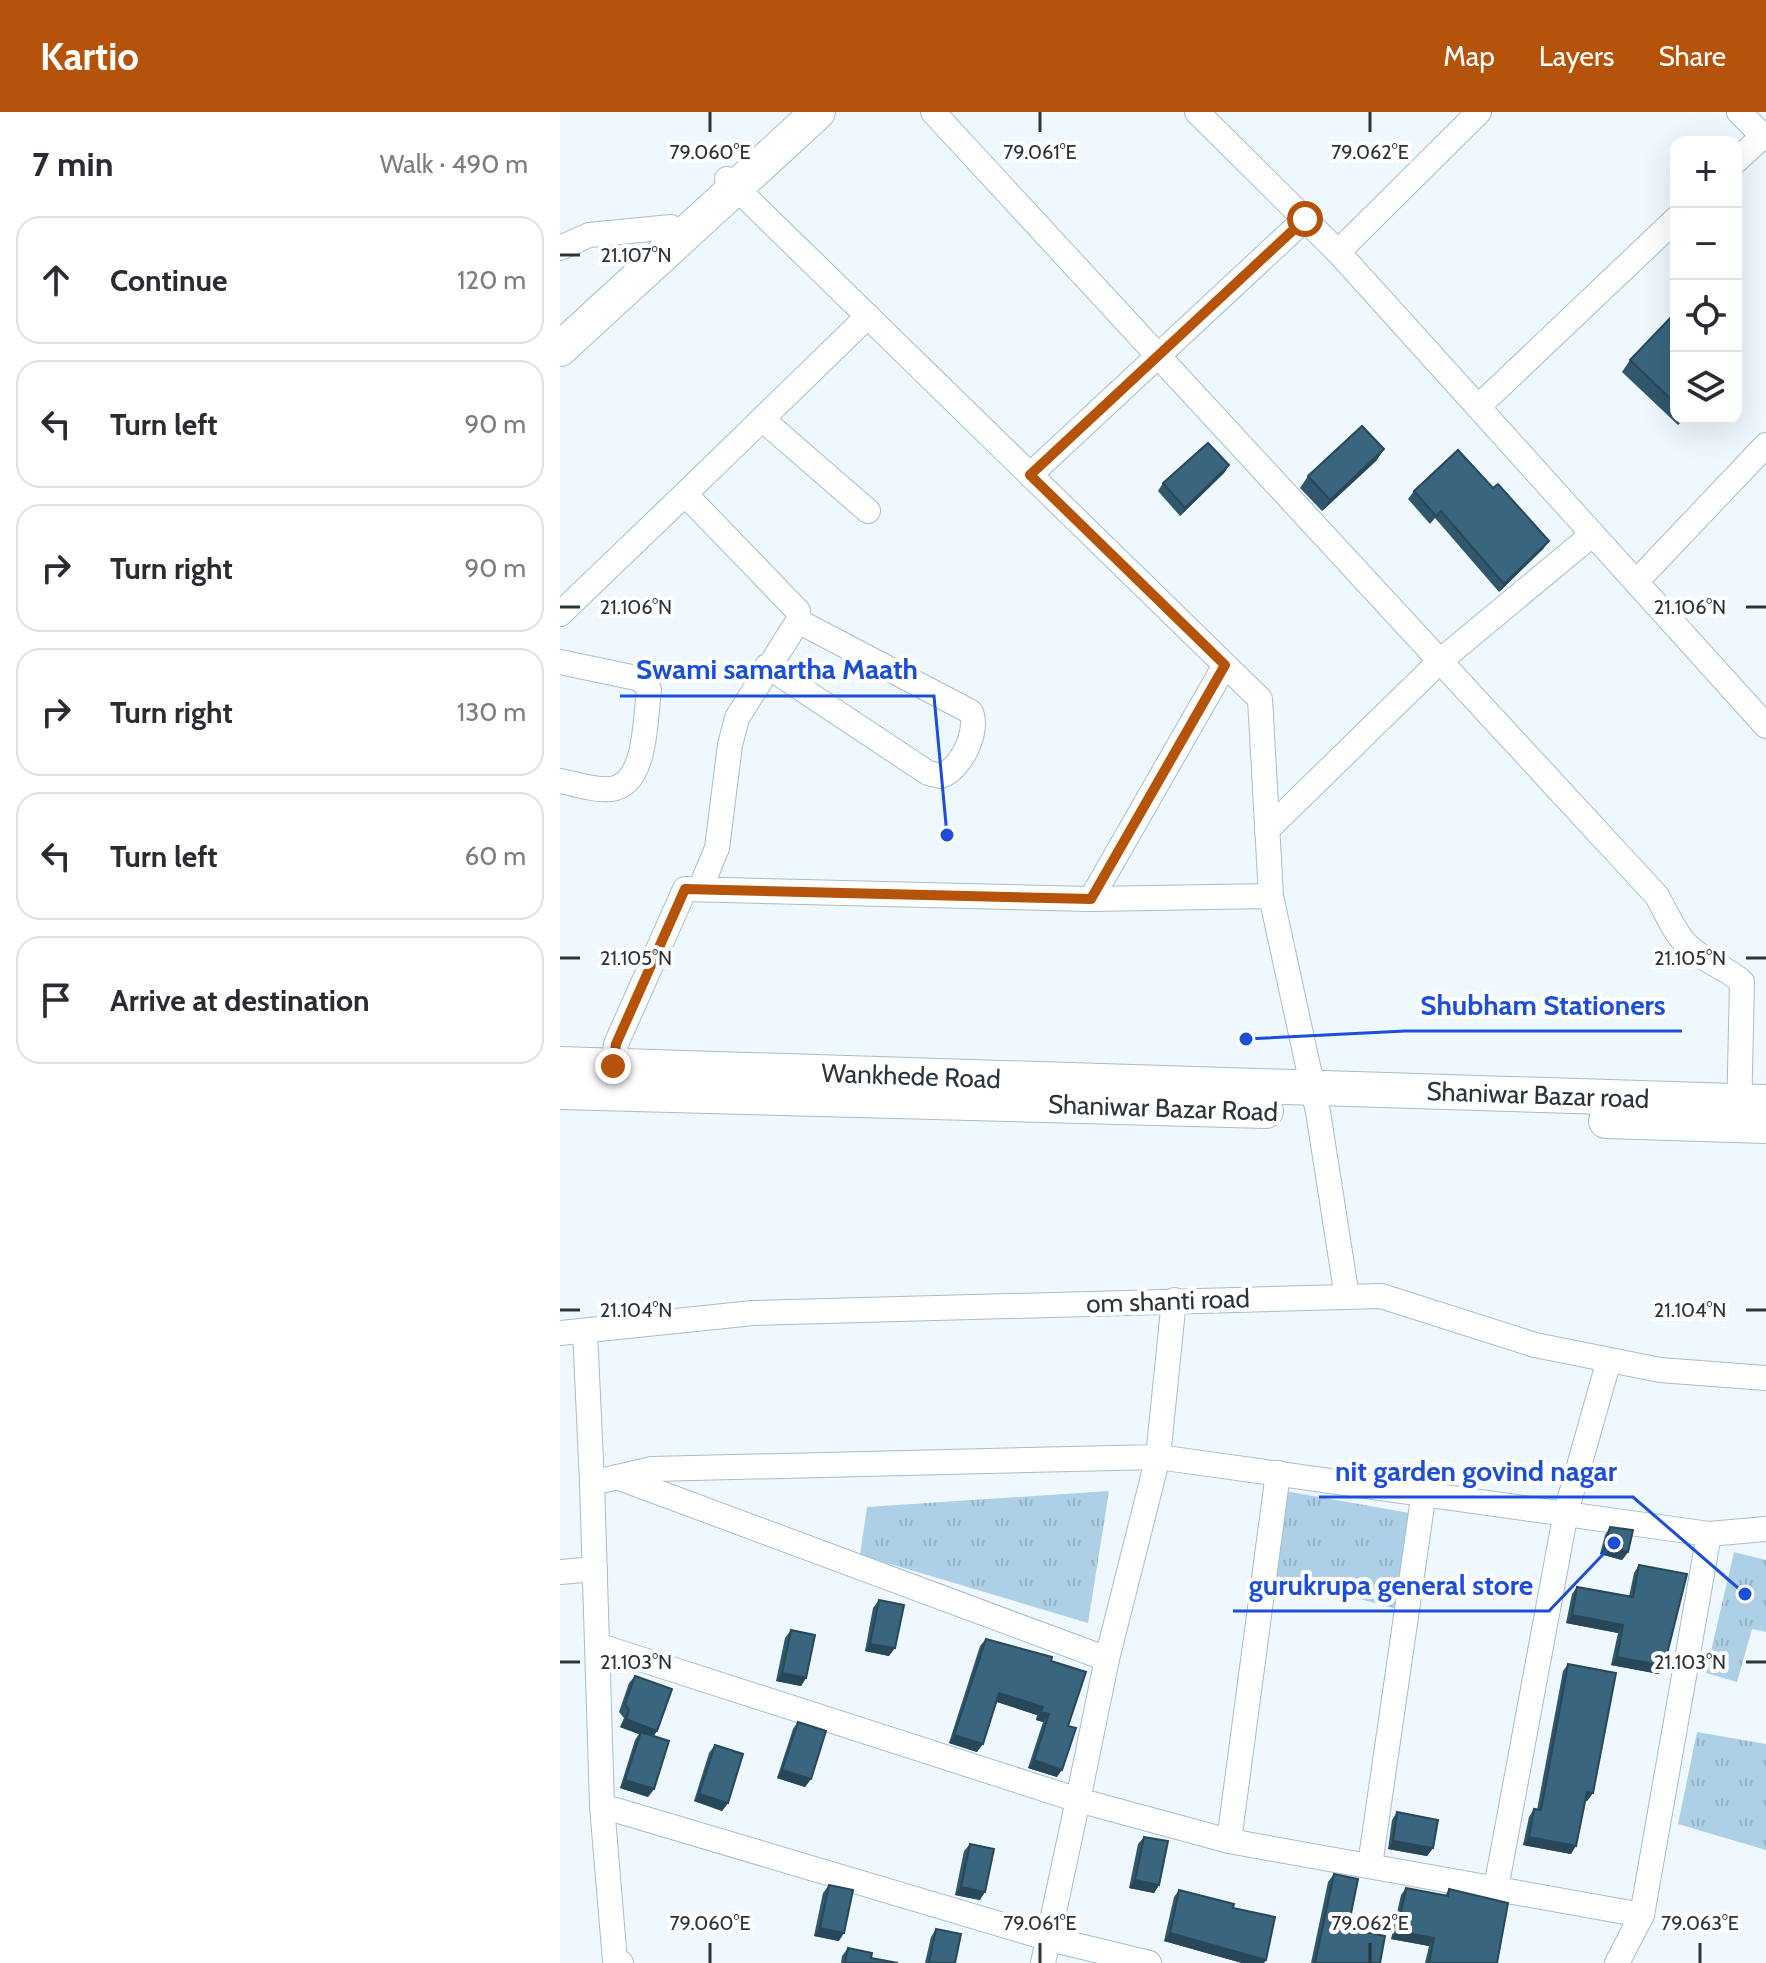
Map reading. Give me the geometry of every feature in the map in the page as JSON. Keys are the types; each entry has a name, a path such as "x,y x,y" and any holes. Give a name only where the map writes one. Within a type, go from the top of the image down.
{"main road":[{"path":"560,349 732,184 802,112"},
{"path":"560,322 671,227 732,184 818,112"},
{"name":"Wankhede Road","path":"560,1064 1314,1101"},
{"name":"Shaniwar Bazar Road","path":"560,1092 1314,1101"},
{"name":"Shaniwar Bazar road","path":"1314,1101 1752,1113"}],"street":[{"path":"933,112 1657,896 1686,944 1711,964 1728,969 1742,982 1752,1113"},
{"path":"1197,112 1338,252 1766,726"},
{"path":"1338,252 1479,112"},
{"path":"1739,112 1764,137 1742,156"},
{"path":"732,184 1260,699 1271,896 1314,1101 1347,1297"},
{"path":"1030,475 1305,219"},
{"path":"1478,407 1670,225"},
{"path":"560,248 589,235 671,227"},
{"path":"560,614 868,316"},
{"path":"762,419 868,511"},
{"path":"1636,582 1766,445"},
{"path":"685,494 798,616 971,712 973,733 955,767 941,776 928,773 767,666"},
{"path":"1267,830 1440,661 1593,534"},
{"path":"700,889 717,848 730,745 737,718 798,616"},
{"path":"798,616 978,705"},
{"path":"560,662 636,678 644,682 649,690 637,770 625,784 603,789 560,781"},
{"path":"1091,899 1225,665"},
{"path":"613,1066 616,1044 685,889 1091,899 1271,896"},
{"name":"om shanti road","path":"560,1333 753,1313 1381,1296 1535,1345 1660,1370 1766,1378"},
{"path":"1043,1963 1107,1659 1158,1457 1174,1300"},
{"path":"585,1331 602,1806 615,1961 621,1963"},
{"path":"1496,1888 1566,1512 1609,1360"},
{"path":"592,1483 652,1469 1158,1457 1709,1534 1766,1529"},
{"path":"1229,1841 1278,1473"},
{"path":"617,1477 1107,1659"},
{"path":"1370,1865 1424,1492"},
{"path":"1617,1963 1642,1915 1709,1534"},
{"path":"560,1572 595,1569"},
{"path":"597,1645 1078,1800 1229,1841 1642,1915"},
{"path":"602,1806 1050,1939 1149,1963"}],"green space":[{"path":"1109,1491 1088,1623 860,1555 867,1507"},
{"path":"1285,1491 1421,1515 1407,1612 1270,1574"},
{"path":"1734,1552 1766,1560 1766,1632 1752,1629 1737,1682 1706,1673"},
{"path":"1697,1732 1766,1744 1766,1850 1678,1824"}],"building":[{"path":"1670,318 1670,398 1630,360"},
{"path":"1362,426 1384,449 1330,500 1308,476"},
{"path":"1208,443 1229,465 1185,508 1163,483"},
{"path":"1458,450 1493,488 1498,484 1549,541 1504,584 1441,511 1436,516 1414,491"},
{"path":"1610,1527 1633,1530 1628,1552 1605,1546"},
{"path":"1639,1565 1687,1574 1664,1666 1617,1657 1623,1625 1572,1615 1577,1587 1633,1597"},
{"path":"879,1600 904,1605 895,1648 870,1644"},
{"path":"791,1630 815,1635 806,1678 782,1673"},
{"path":"986,1639 1052,1657 1051,1661 1086,1672 1068,1726 1076,1728 1062,1770 1034,1760 1049,1714 1041,1712 1043,1707 999,1693 983,1744 954,1735"},
{"path":"1568,1664 1616,1673 1593,1793 1587,1792 1576,1846 1529,1837 1534,1809 1541,1810"},
{"path":"635,1676 672,1689 657,1731 626,1719 629,1710 625,1704"},
{"path":"798,1722 826,1731 811,1779 782,1770"},
{"path":"641,1732 669,1741 654,1789 625,1780"},
{"path":"715,1745 743,1754 728,1803 699,1794"},
{"path":"1397,1812 1438,1820 1433,1848 1393,1841"},
{"path":"1144,1837 1168,1841 1159,1885 1135,1880"},
{"path":"970,1844 994,1849 985,1892 961,1887"},
{"path":"1334,1874 1358,1879 1348,1928 1385,1936 1380,1963 1315,1963"},
{"path":"829,1885 853,1890 844,1933 820,1928"},
{"path":"1406,1888 1448,1896 1449,1889 1508,1903 1497,1963 1429,1963 1434,1938 1397,1931"},
{"path":"1179,1890 1234,1904 1233,1908 1275,1917 1266,1960 1170,1933"},
{"path":"936,1929 961,1934 955,1963 929,1963"},
{"path":"848,1948 872,1953 871,1958 898,1963 845,1963"}],"place":[{"name":"Swami samartha Maath","path":"947,835"},
{"name":"Shubham Stationers","path":"1246,1039"},
{"name":"gurukrupa general store","path":"1614,1543"},
{"name":"nit garden govind nagar","path":"1745,1594"}],"route":[{"path":"613,1066 616,1044 685,889 1091,899 1225,665 1030,475 1305,219"}]}
